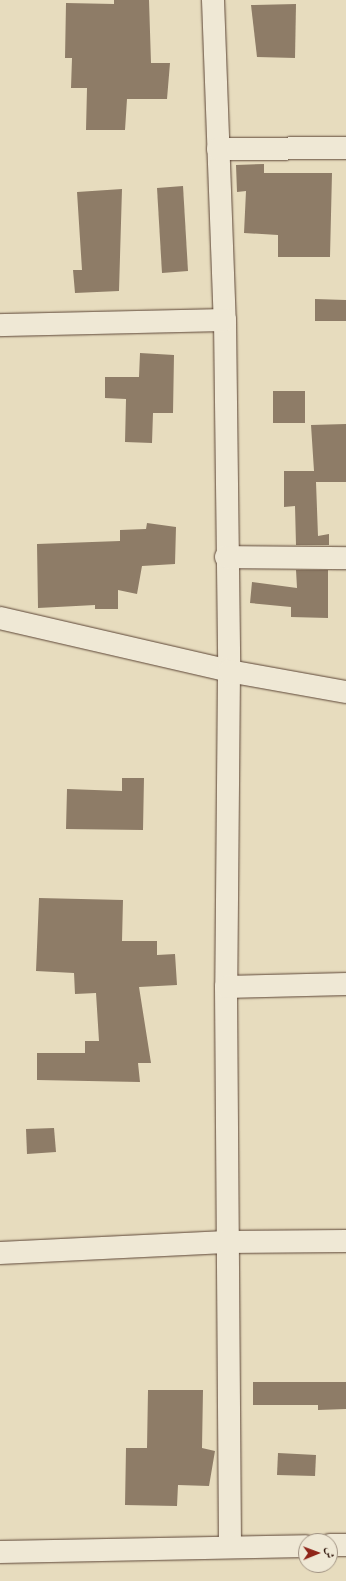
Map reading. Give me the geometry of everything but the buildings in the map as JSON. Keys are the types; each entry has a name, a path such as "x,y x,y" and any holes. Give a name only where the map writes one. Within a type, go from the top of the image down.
{"street":[{"path":"213,0 225,320 226,557 229,671 226,987 226,1242 230,1547"},
{"path":"218,149 346,148"},
{"path":"0,325 225,320"},
{"path":"226,557 346,558"},
{"path":"0,618 229,671 346,692"},
{"path":"226,987 346,984"},
{"path":"0,1253 226,1242 346,1240"},
{"path":"0,1552 298,1546"}]}
